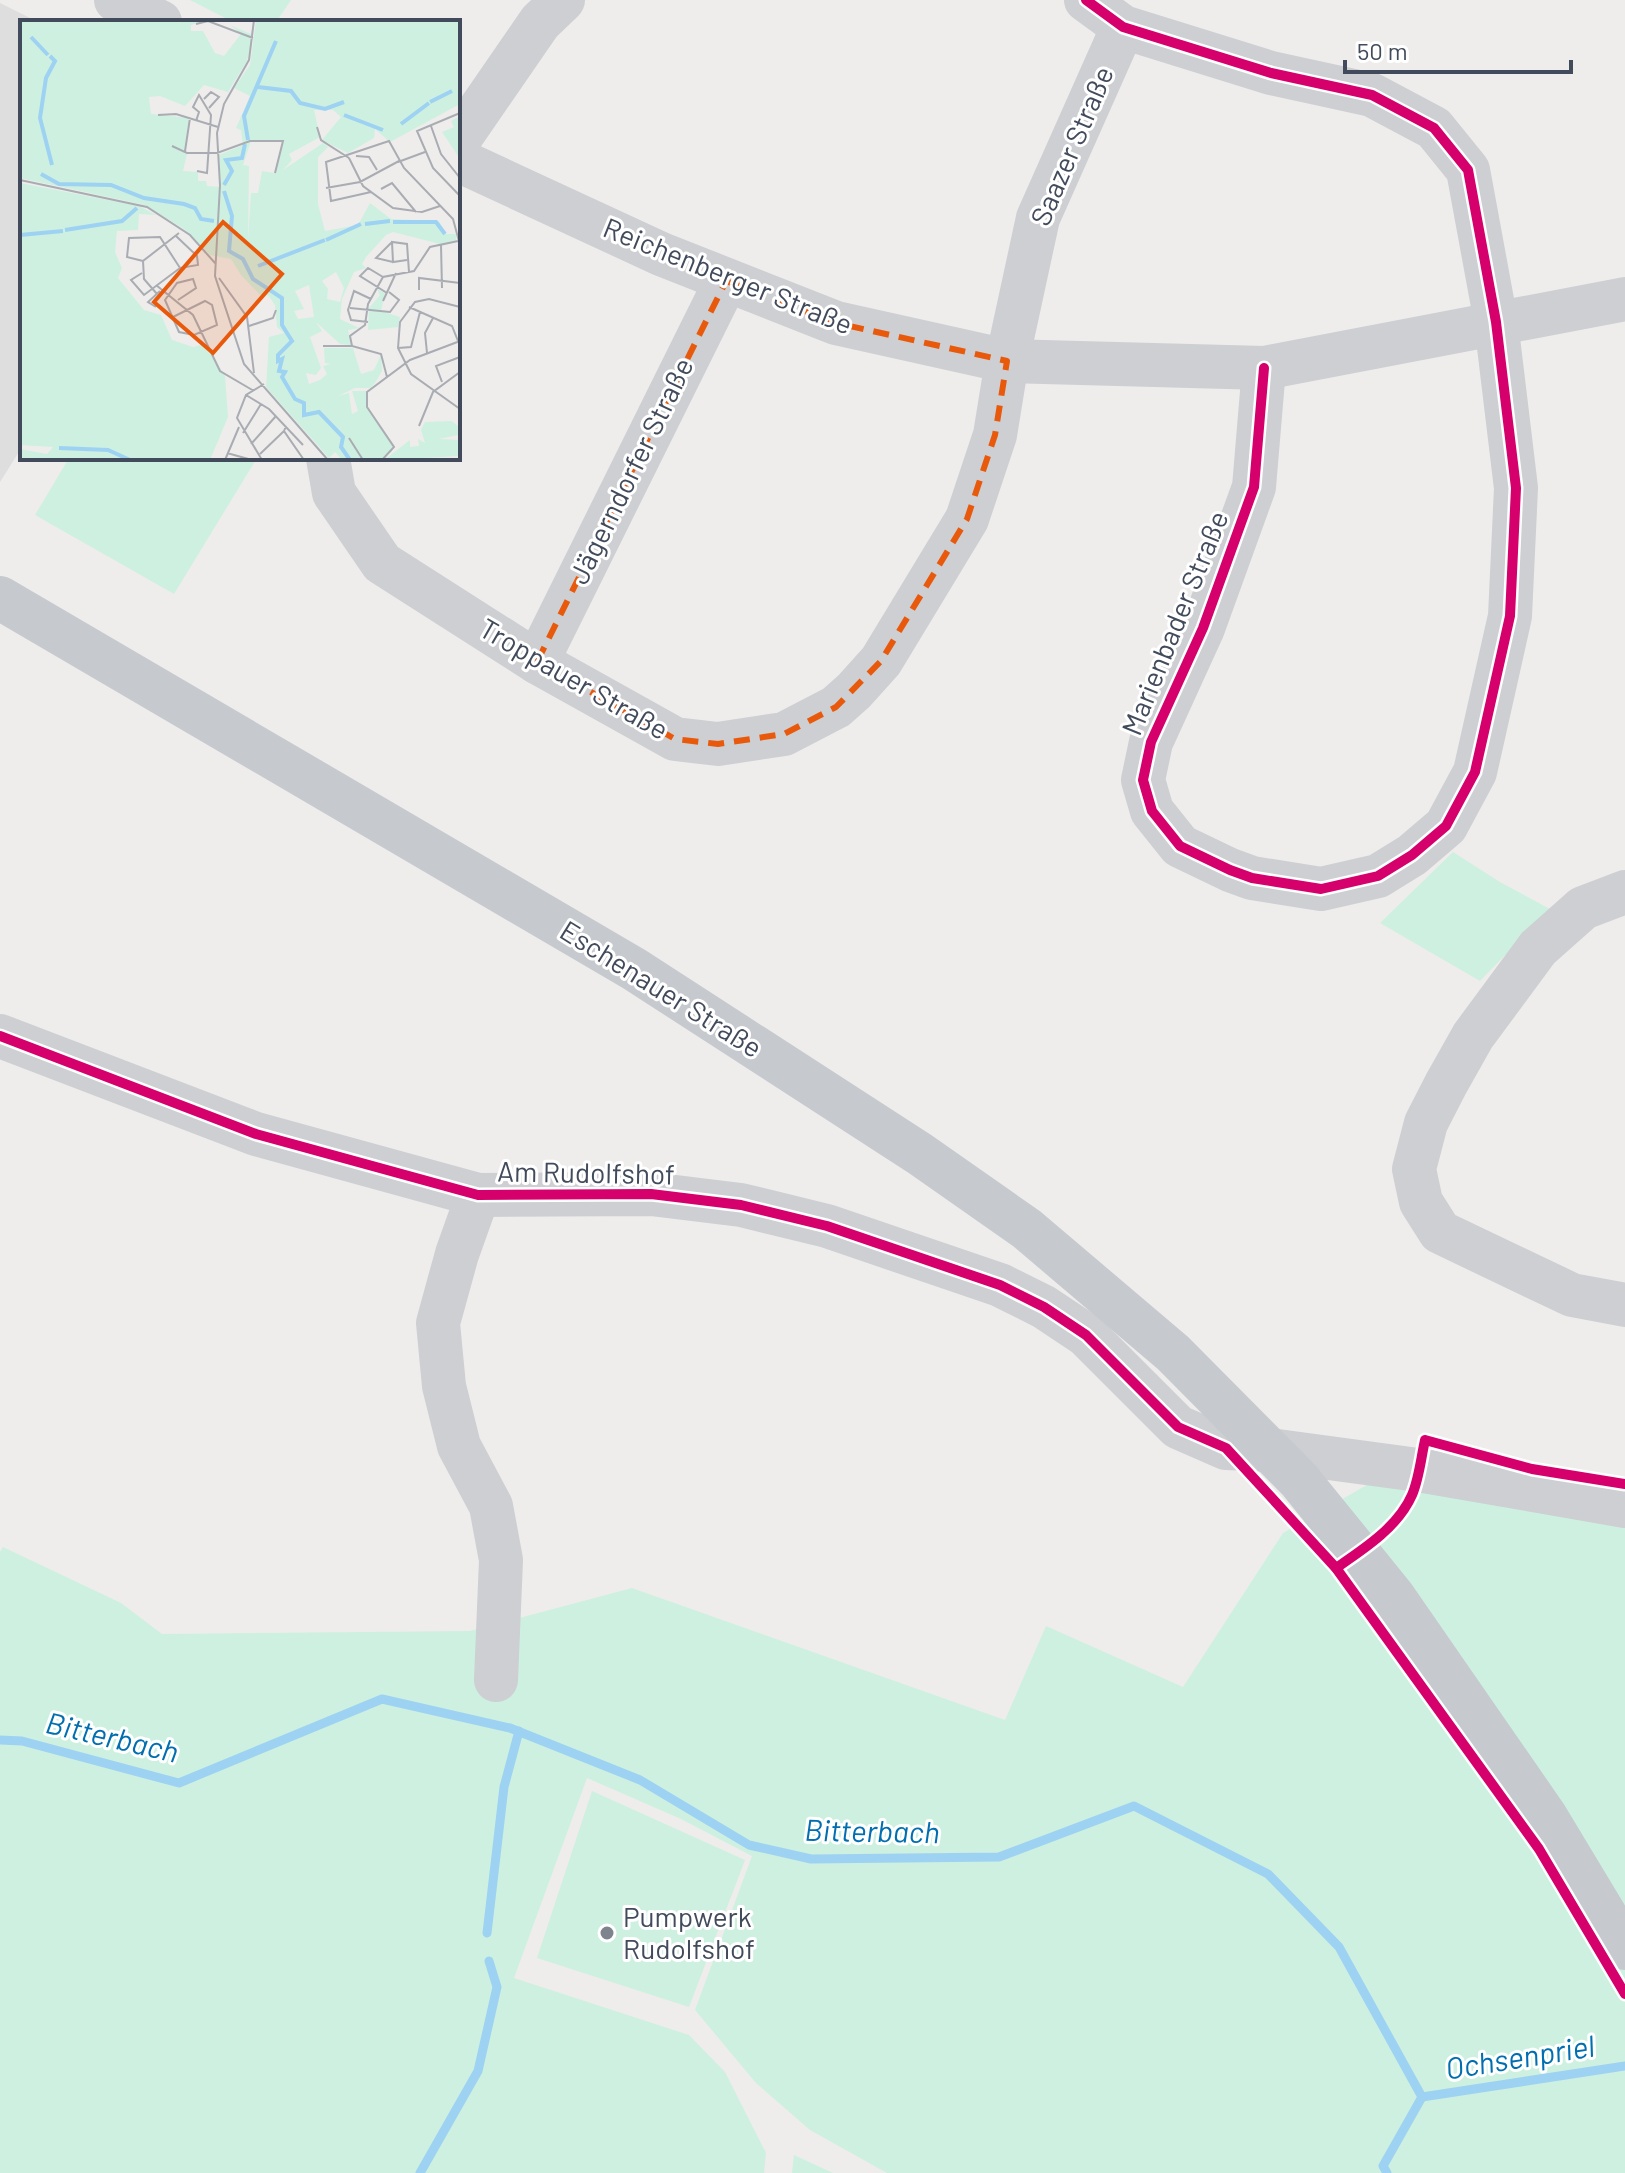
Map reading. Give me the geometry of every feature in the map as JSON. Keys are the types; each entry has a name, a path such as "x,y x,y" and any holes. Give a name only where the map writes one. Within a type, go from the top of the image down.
{"main road":[{"name":"Eschenauer Straße","path":"0,598 634,969 920,1154 1027,1229 1173,1353 1299,1480 1393,1596 1546,1817 1625,1948"}],"street":[{"path":"116,0 156,20"},
{"path":"460,138 540,22 563,0"},
{"name":"Marienbader Straße","path":"1086,0 1123,27 1271,73 1372,95 1434,128 1468,170 1496,322 1516,488 1510,616 1475,772 1446,826 1412,855 1378,876 1321,889 1252,878 1180,846 1152,811 1143,780 1151,742 1203,628 1254,487 1264,368"},
{"name":"Saazer Straße","path":"1007,361 1038,218 1123,27"},
{"name":"Reichenberger Straße","path":"460,161 661,254 836,323 1007,361 1264,368 1625,299"},
{"name":"Jägerndorfer Straße","path":"537,662 726,281"},
{"name":"Troppauer Straße","path":"328,460 334,493 382,563 537,662 675,739 718,744 784,734 836,707 881,661 967,519 995,435 1007,361"},
{"path":"1625,892 1583,908 1538,948 1473,1036 1446,1084 1426,1123 1414,1169 1421,1202 1440,1232 1572,1295 1625,1305"},
{"name":"Am Rudolfshof","path":"0,1036 256,1134 478,1195 651,1194 741,1205 827,1226 1000,1285 1044,1307 1086,1335 1178,1427 1226,1448 1270,1450 1465,1477 1625,1506"},
{"name":"Am Rudolfshof","path":"478,1195 457,1254 438,1323 444,1386 459,1446 491,1506 501,1560 496,1680"}],"highlighted area":[{"path":"726,281 836,323 1007,361 995,435 967,519 881,661 836,707 784,734 718,744 675,739 537,662"}],"shaded area":[{"path":"0,3 34,20 20,20 20,450 0,482"}],"green space":[{"path":"190,0 291,0 277,20 229,20"},
{"path":"68,460 256,460 174,594 35,515"},
{"path":"1453,852 1550,909 1480,981 1380,923"},
{"path":"1379,1478 1625,1519 1625,2173 887,2173 810,2130 756,2083 695,2010 752,1856 681,1819 587,1778 514,1978 689,2035 725,2072 766,2153 764,2173 0,2173 0,1552 3,1547 121,1603 162,1634 470,1631 632,1588 1005,1720 1046,1626 1183,1687 1283,1533"},
{"path":"592,1791 745,1860 689,2007 537,1958"},
{"path":"794,2155 833,2173 792,2173"}],"waterway":[{"name":"Bitterbach","path":"0,1740 22,1741 179,1783 382,1699 510,1728 640,1780 749,1845 811,1859 999,1857 1134,1806 1268,1874 1339,1947 1422,2097"},
{"path":"487,1933 504,1787 519,1731"},
{"path":"420,2173 478,2071 497,1987 489,1961"},
{"name":"Ochsenpriel","path":"1422,2097 1625,2066"},
{"name":"Bitterbach","path":"1387,2173 1383,2166 1422,2097"}],"cycle path":[{"path":"1086,0 1123,27 1271,73 1372,95 1434,128 1468,170 1496,322 1516,488 1510,616 1475,772 1446,826 1412,855 1378,876 1321,889 1252,878 1180,846 1152,811 1143,780 1151,742 1203,628 1254,487 1264,368"},
{"path":"0,1036 256,1134 478,1195 651,1194 741,1205 827,1226 1000,1285 1044,1307 1086,1335 1178,1427 1226,1448 1336,1568 1539,1849 1625,1994"},
{"path":"1336,1568 1379,1536 1406,1507 1416,1482 1425,1440 1532,1469 1625,1484"}],"place":[{"name":"Pumpwerk Rudolfshof","path":"607,1933"}]}
